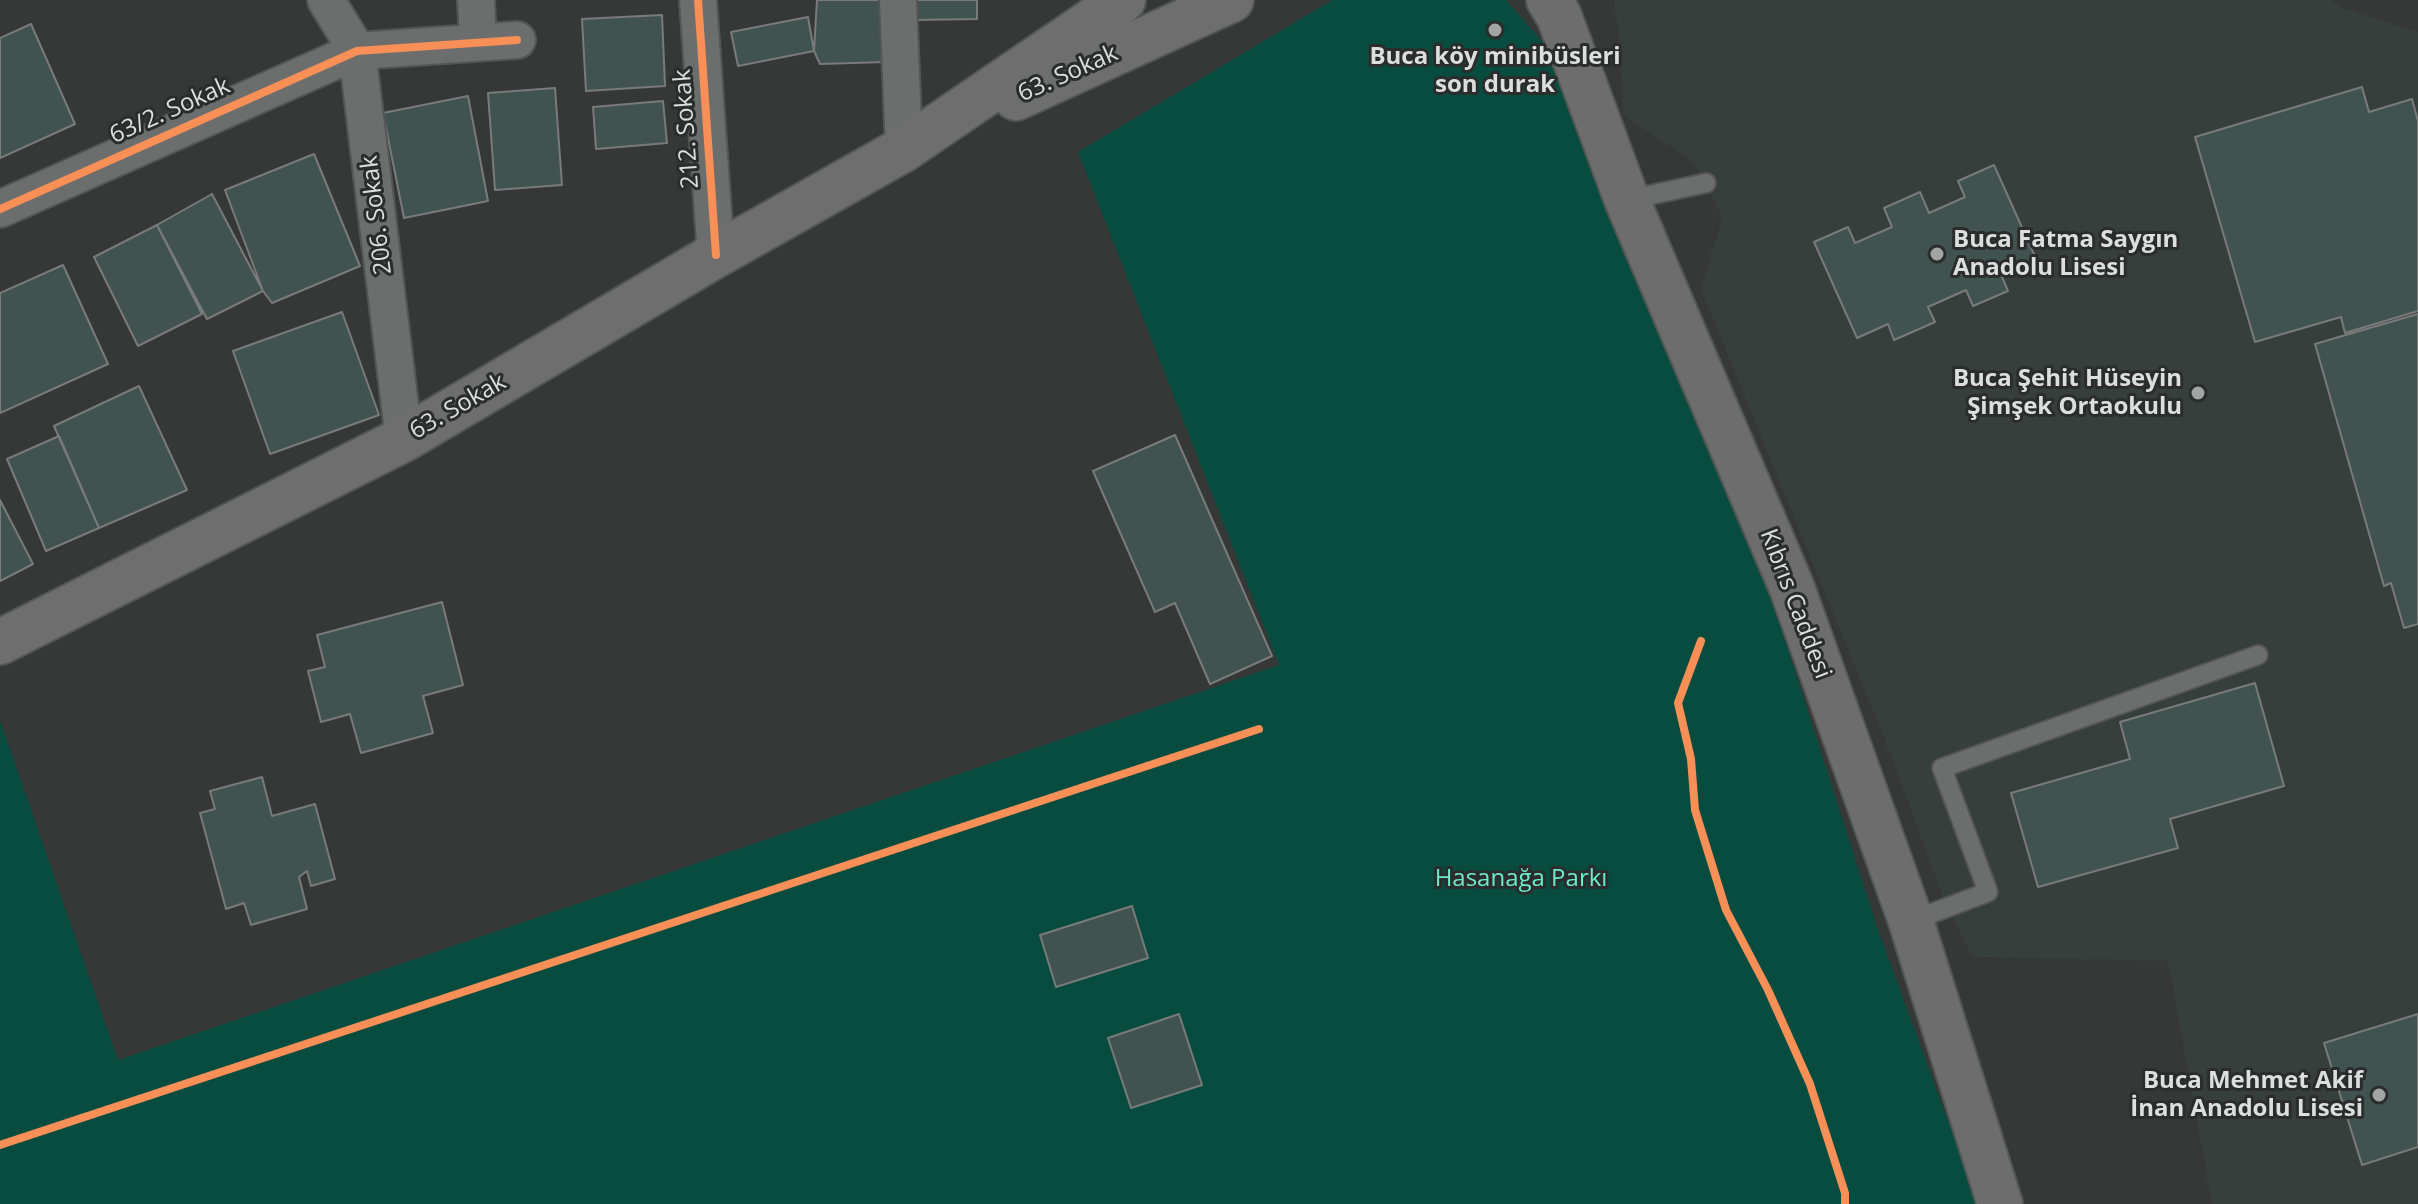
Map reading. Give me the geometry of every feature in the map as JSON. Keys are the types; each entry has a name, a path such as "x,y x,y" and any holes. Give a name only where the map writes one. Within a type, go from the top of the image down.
{"main road":[{"name":"63. Sokak","path":"0,642 404,439 716,255 904,149 1123,0"},
{"name":"63. Sokak","path":"904,149 1231,0"},
{"name":"Kıbrıs Caddesi","path":"1555,5 1627,200 1792,588 1911,921 2000,1204"}],"street":[{"name":"206. Sokak","path":"326,0 357,51 404,439"},
{"path":"476,0 478,42"},
{"name":"212. Sokak","path":"698,0 716,255"},
{"path":"898,0 904,149"},
{"name":"63/2. Sokak","path":"0,209 357,51 517,40"}],"lane":[{"path":"1627,200 1706,183"},
{"path":"1911,921 1988,892 1942,768 2258,655"}],"shaded area":[{"path":"1614,0 2331,0 2342,8 2418,32 2418,1204 2212,1204 2168,961 1972,957 1947,908 1887,745 1701,289 1722,218 1691,160 1623,115"}],"green space":[{"name":"Hasanağa Parkı","path":"1332,0 1506,0 1545,45 1762,568 1877,927 1976,1204 0,1204 0,720 118,1060 1279,665 1078,152"}],"building":[{"path":"817,0 883,0 885,62 820,64 814,51"},
{"path":"914,0 977,0 977,19 914,20"},
{"path":"662,15 665,86 586,91 582,19"},
{"path":"808,17 814,51 738,66 731,32"},
{"path":"31,24 75,124 0,158 0,38"},
{"path":"2362,87 2369,112 2412,99 2418,121 2418,311 2345,333 2341,317 2255,342 2195,137"},
{"path":"555,88 562,185 495,190 488,93"},
{"path":"468,96 488,201 404,218 383,113"},
{"path":"663,101 667,143 596,149 593,107"},
{"path":"314,154 360,266 272,303 263,291 225,190"},
{"path":"1994,165 2037,261 2002,277 2008,291 1973,306 1966,290 1928,307 1935,322 1894,340 1888,324 1857,338 1814,242 1848,227 1855,243 1892,227 1884,208 1920,192 1929,213 1965,197 1958,181"},
{"path":"212,194 263,291 207,319 157,225"},
{"path":"157,225 202,314 138,346 94,257"},
{"path":"63,265 108,364 0,413 0,293"},
{"path":"342,312 379,415 270,454 233,351"},
{"path":"2418,314 2418,624 2404,628 2391,583 2384,586 2315,344"},
{"path":"139,386 187,490 99,528 54,426"},
{"path":"1175,435 1272,656 1210,684 1175,603 1155,612 1093,471"},
{"path":"59,436 99,528 46,551 7,459"},
{"path":"0,500 33,564 0,581"},
{"path":"442,602 463,685 423,696 433,733 361,753 350,714 321,722 308,671 325,667 317,635"},
{"path":"2255,683 2284,786 2170,819 2178,848 2038,887 2011,793 2130,759 2120,722"},
{"path":"262,777 272,816 315,804 335,879 311,886 307,871 299,877 307,909 251,925 244,903 226,909 200,813 215,809 210,791"},
{"path":"1132,906 1148,958 1056,987 1040,935"},
{"path":"1179,1014 1202,1085 1131,1108 1108,1038"},
{"name":"Buca Mehmet Akif İnan Anadolu Lisesi","path":"2418,1014 2418,1147 2362,1165 2324,1043"}],"cycle path":[{"path":"698,0 716,255"},
{"path":"0,209 357,51 517,40"},
{"path":"1701,641 1678,703 1691,759 1695,810 1726,910 1768,990 1810,1084 1845,1193 1845,1204"},
{"path":"0,1145 1259,729"}],"place":[{"name":"Buca köy minibüsleri son durak","path":"1495,30"},
{"name":"Buca Fatma Saygın Anadolu Lisesi","path":"1937,254"},
{"name":"Buca Şehit Hüseyin Şimşek Ortaokulu","path":"2198,393"},
{"name":"Buca Mehmet Akif İnan Anadolu Lisesi","path":"2379,1095"}]}
